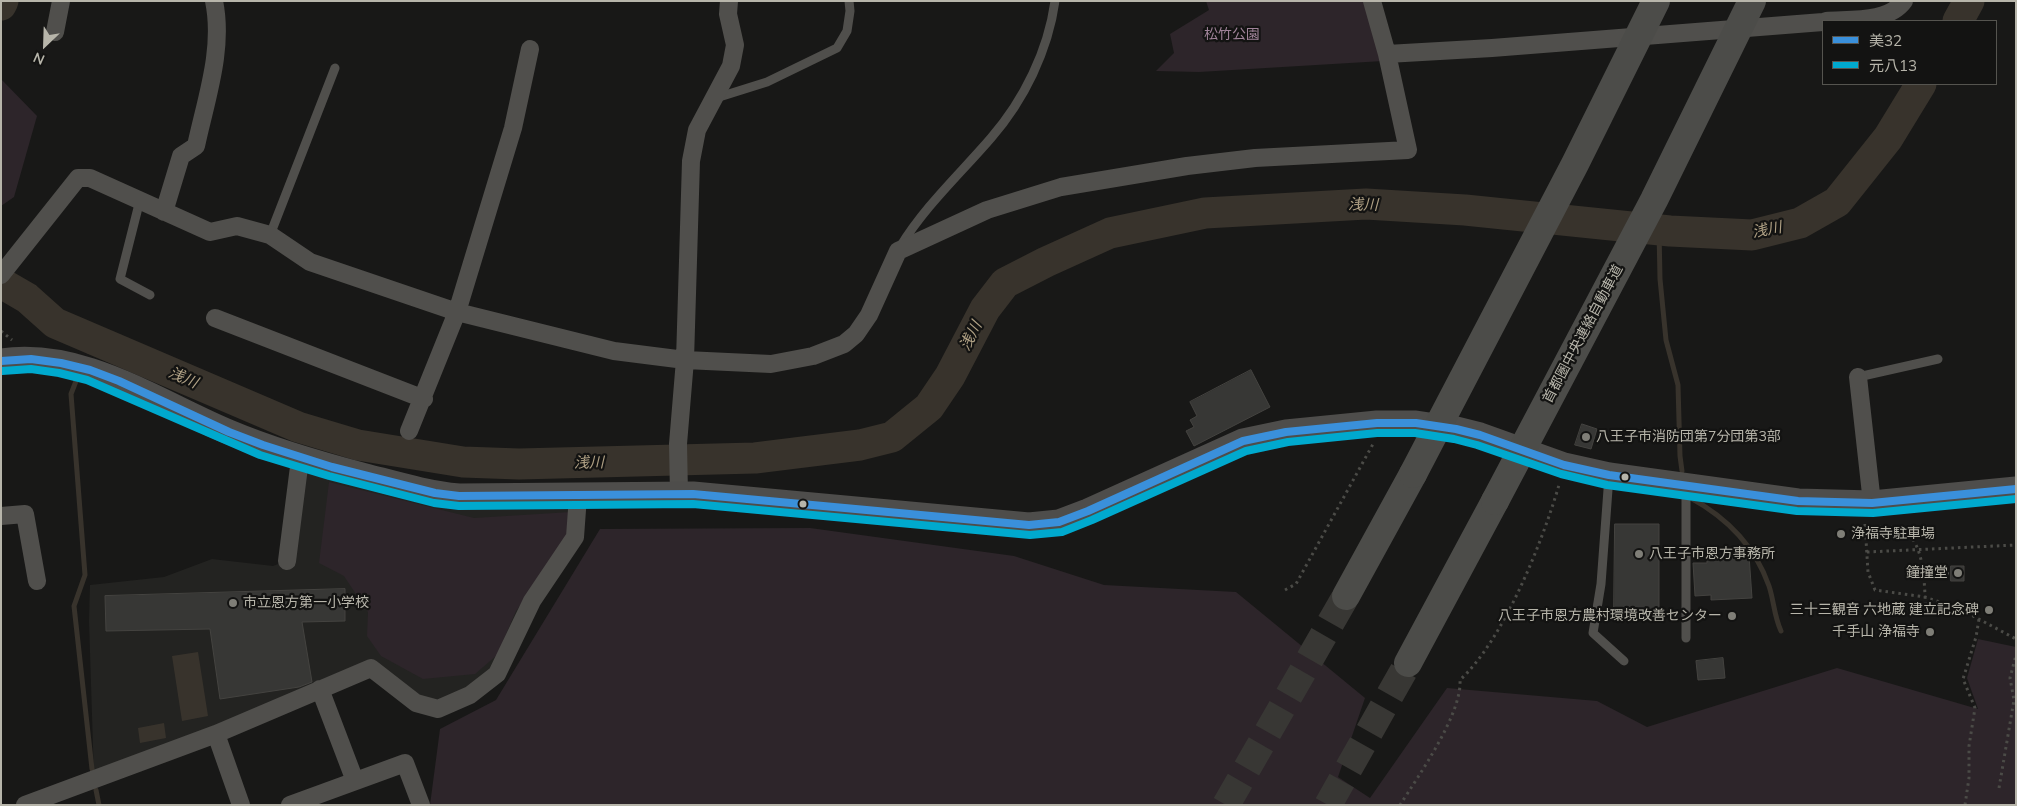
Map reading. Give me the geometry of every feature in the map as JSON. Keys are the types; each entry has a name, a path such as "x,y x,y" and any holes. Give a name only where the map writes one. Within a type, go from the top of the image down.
{"highway":[{"path":"1346,596 1413,474 1575,164 1656,1"},
{"name":"首都圏中央連絡自動車道","path":"1408,664 1654,200 1752,1"}],"main road":[{"path":"1,361 33,358 74,365 109,378 230,433 300,459 434,494 479,497 578,496 679,488 1029,525 1059,522 1088,511 1242,441 1286,432 1377,423 1416,423 1456,429 1480,435 1564,466 1609,475 1798,501 1872,503 2016,489"}],"street":[{"path":"55,32 61,1"},
{"path":"164,212 181,156 196,146 216,57 218,22 214,1"},
{"path":"679,488 678,444 685,360 692,161 697,130 716,98 731,66 735,45 728,14 729,1"},
{"path":"1,275 78,178 90,178 210,232 236,226 270,234 310,262 457,312 614,351 685,360 772,364 813,356 844,344 856,334 869,315 898,251 987,210 1061,187 1187,166 1255,158 1408,150 1372,1"},
{"path":"1837,20 1883,16 1900,6 1904,1"},
{"path":"1386,54 1492,48 1822,21"},
{"path":"409,431 424,399 457,312 513,128 530,49"},
{"path":"214,318 424,399"},
{"path":"1858,376 1872,503"},
{"path":"286,561 300,459"},
{"path":"25,805 216,734 371,668 416,703 438,709 470,695 497,674 532,601 575,537 578,496"},
{"path":"1,516 25,514 37,581"},
{"path":"320,690 355,782"},
{"path":"216,734 241,805"},
{"path":"290,805 406,763 421,805"}],"lane":[{"path":"716,98 767,82 837,48 846,31 850,11 848,1"},
{"path":"898,251 928,208 993,136 1013,109 1038,62 1052,24 1055,1"},
{"path":"270,234 335,68"},
{"path":"140,200 120,279 150,295"},
{"path":"1858,376 1938,358"},
{"path":"1609,475 1602,584 1592,633 1624,661"},
{"path":"1686,486 1686,638"}],"path":[{"path":"1285,590 1296,584 1374,443 1377,423"},
{"path":"1400,805 1430,758 1461,693 1460,680 1497,633 1547,528 1564,466"},
{"path":"1926,615 1925,597 1920,550 1912,538 1901,529 1865,527 1868,572 1874,590 1925,597 1960,609 2016,639"},
{"path":"1867,552 2016,545"},
{"path":"1922,573 1949,573"},
{"path":"1966,805 1970,778 1969,746 1975,708 1963,679 1976,637 1979,619"},
{"path":"1999,788 2014,700 2010,678 2016,655"}],"shaded area":[{"path":"299,466 577,505 497,674 438,709 371,668 94,778 89,621 90,585 164,577 212,559 273,566 286,561"},
{"path":"198,652 208,716 182,721 172,656"},
{"path":"164,723 166,738 140,743 138,728"}],"green space":[{"name":"松竹公園","path":"1206,1 1366,1 1383,61 1199,72 1156,71 1174,53 1170,34 1209,10"},
{"path":"1,79 37,116 14,197 1,206"},
{"path":"329,482 474,518 571,512 566,540 516,611 497,655 475,674 423,679 381,656 367,636 368,612 344,576 319,563"},
{"path":"810,528 1014,556 1104,585 1236,592 1365,698 1338,777 1370,798 1447,688 1597,701 1647,727 1837,668 1978,709 1967,678 1978,639 2016,647 2016,805 430,805 440,729 496,700 600,529"}],"building":[{"path":"1251,370 1270,407 1194,446 1186,431 1194,427 1190,420 1197,416 1190,402"},
{"name":"八王子市消防団第7分団第3部","path":"1582,424 1597,429 1591,449 1575,445"},
{"path":"1615,524 1659,524 1659,616 1614,615"},
{"path":"1749,555 1752,598 1711,600 1711,595 1695,596 1693,563 1707,563 1707,558"},
{"name":"鐘撞堂","path":"1951,566 1964,566 1964,581 1951,581"},
{"path":"345,589 345,621 302,622 312,682 299,687 220,699 210,629 106,631 105,596"},
{"path":"1723,658 1725,678 1698,680 1696,661"}],"waterway":[{"path":"1,5 3,1"},
{"name":"浅川","path":"1959,20 1969,1"},
{"name":"浅川","path":"1,283 27,298 55,323 298,427 358,445 463,462 519,464 755,458 860,445 892,437 929,407 950,376 985,309 1005,283 1110,233 1205,213 1366,204 1465,210 1670,231 1752,235 1800,223 1837,202 1888,138 1920,85"},
{"path":"1659,230 1660,279 1666,340 1678,385 1682,471"},
{"path":"88,351 93,338"},
{"path":"78,376 71,394 85,575 74,606 92,769"},
{"path":"1689,497 1727,523 1756,558 1769,586 1781,631"},
{"path":"96,790 99,805"}],"tunnel":[{"path":"1226,805 1346,596"},
{"path":"1328,805 1408,663"}],"transit line":[{"name":"美32","path":"1,361 31,359 61,363 90,370 119,381 229,432 263,445 332,467 435,493 459,496 693,494 1029,525 1059,522 1088,511 1243,441 1286,432 1377,423 1416,423 1456,429 1480,435 1564,465 1609,475 1798,501 1872,503 2016,489"},
{"name":"元八13","path":"2,371 31,369 87,380 260,455 329,476 434,503 459,506 693,504 1030,535 1062,532 1246,451 1288,442 1377,433 1415,433 1454,439 1561,474 1607,485 1797,511 1873,513 2016,499"}],"place":[{"name":"八王子市消防団第7分団第3部","path":"1586,437"},
{"name":"浄福寺駐車場","path":"1841,534"},
{"name":"八王子市恩方事務所","path":"1639,554"},
{"name":"鐘撞堂","path":"1958,573"},
{"name":"市立恩方第一小学校","path":"233,603"},
{"name":"三十三観音 六地蔵 建立記念碑","path":"1989,610"},
{"name":"八王子市恩方農村環境改善センター","path":"1732,616"},
{"name":"千手山 浄福寺","path":"1930,632"}]}
